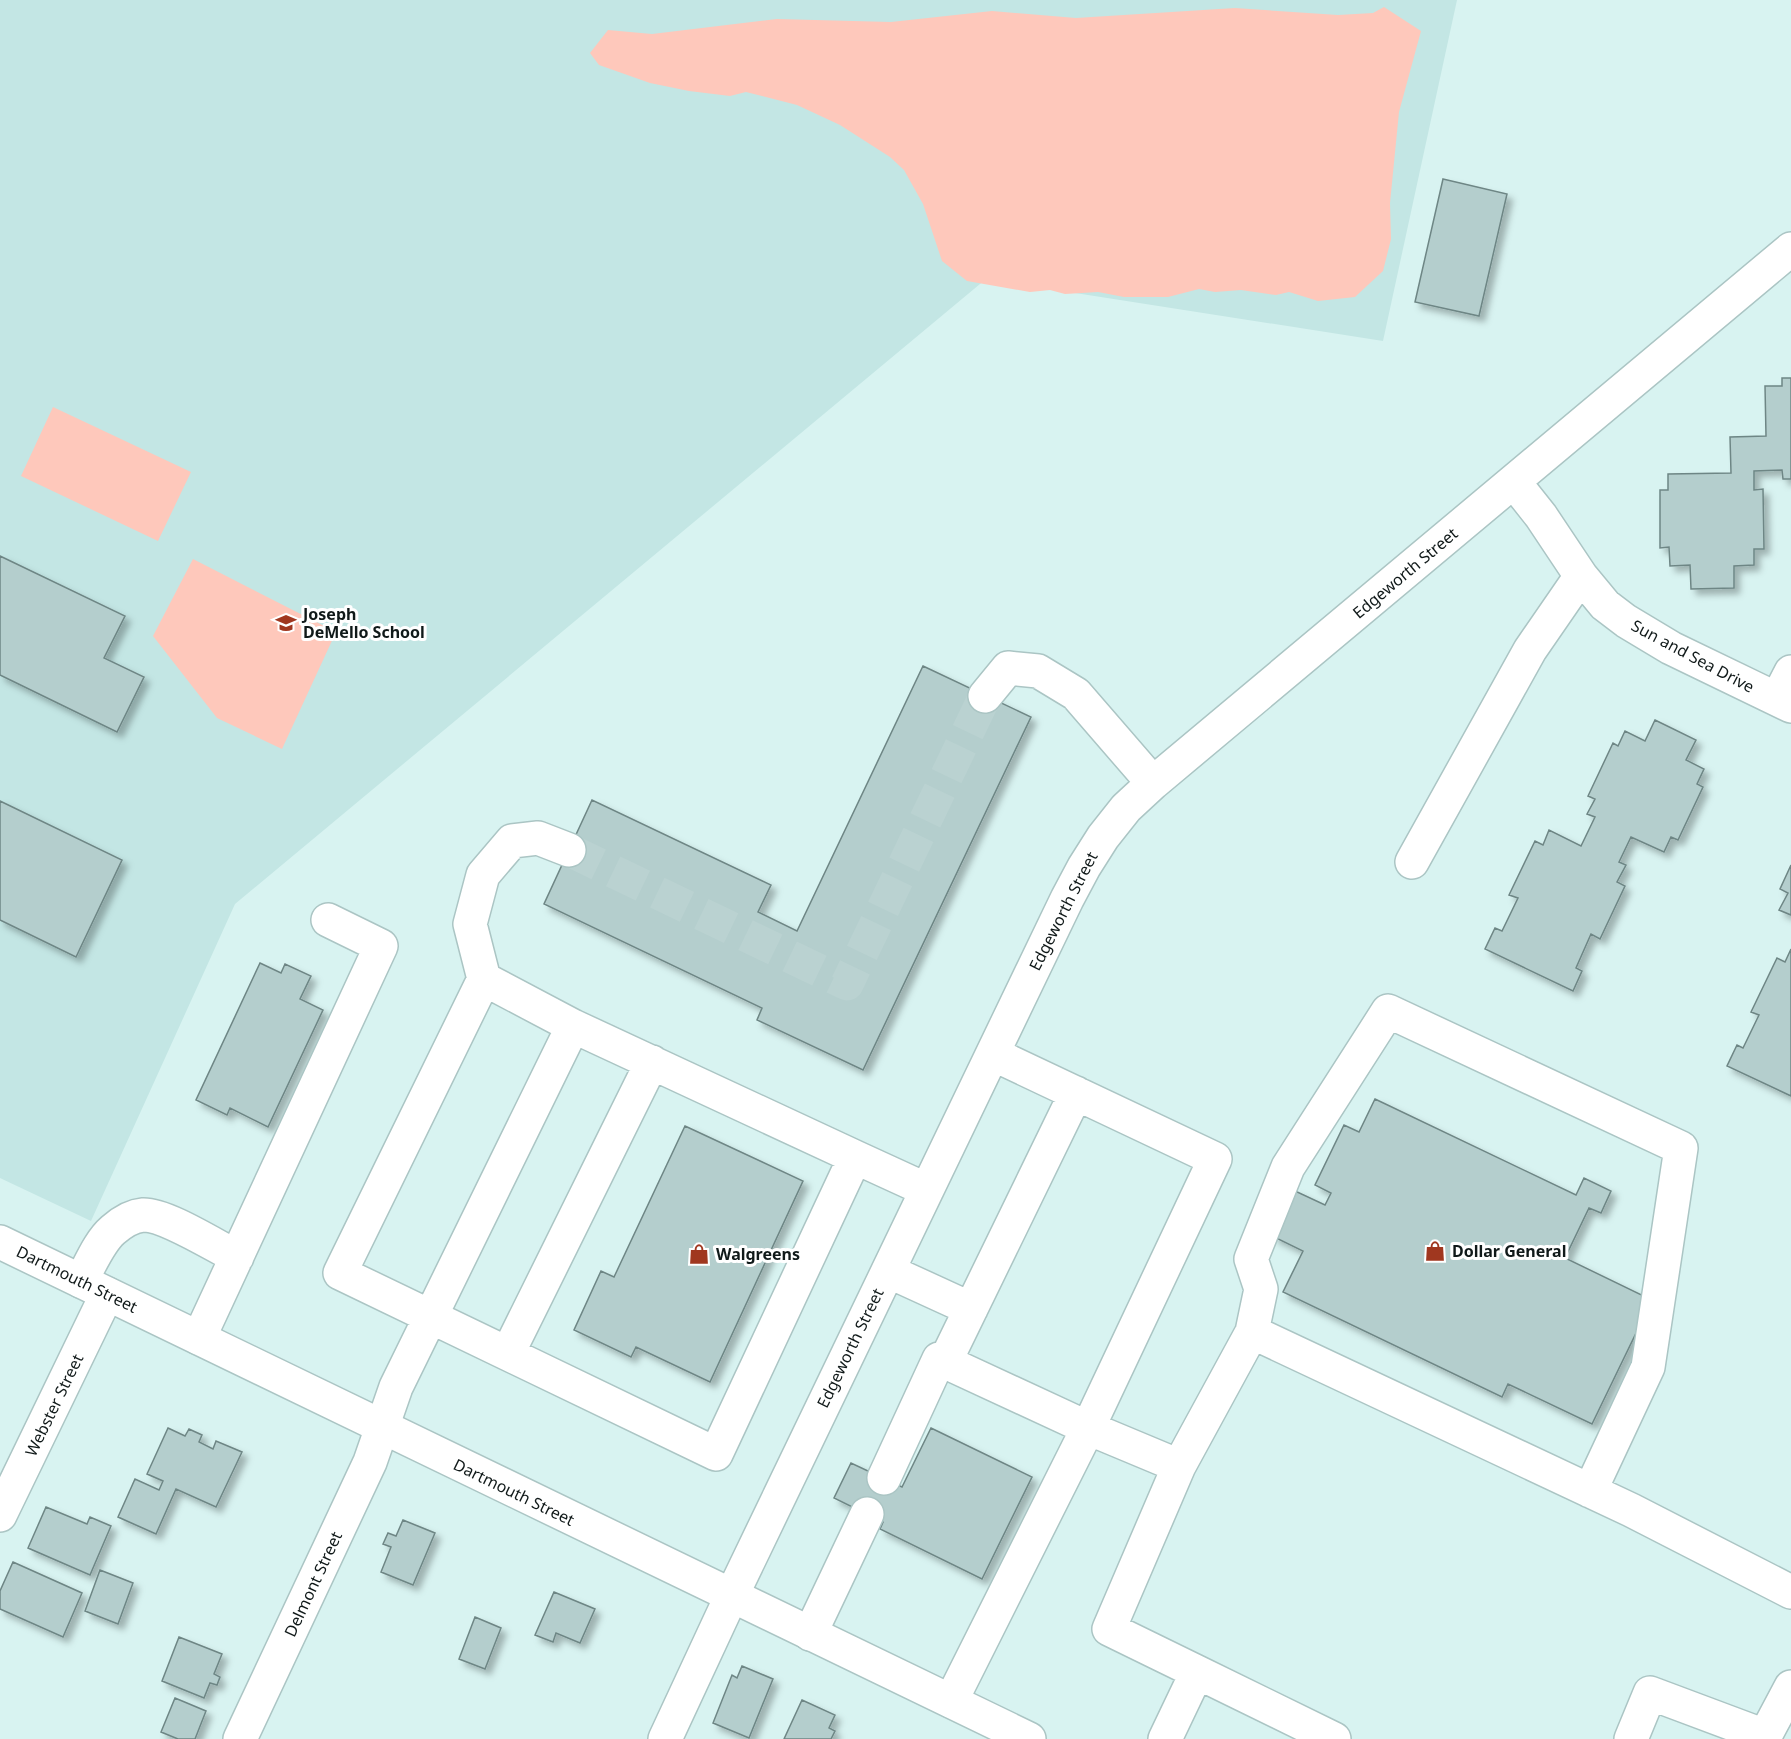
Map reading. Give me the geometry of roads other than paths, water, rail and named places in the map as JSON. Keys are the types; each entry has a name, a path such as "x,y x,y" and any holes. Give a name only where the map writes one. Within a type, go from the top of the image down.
{"street":[{"name":"Edgeworth Street","path":"665,1739 731,1596 993,1053 1084,867 1102,837 1126,808 1153,783 1791,249"},
{"name":"Sun and Sea Drive","path":"1514,482 1541,516 1581,576 1605,605 1626,621 1671,648 1786,692"},
{"path":"1412,862 1530,650 1581,576"},
{"path":"985,696 1008,668 1038,671 1076,694 1153,783"},
{"path":"569,850 538,838 512,841 483,875 470,924 484,979 340,1273 716,1454 852,1164"},
{"path":"199,1338 381,946 328,920"},
{"path":"484,979 573,1026 652,1062 852,1164 927,1190"},
{"path":"1334,1739 1109,1629 1179,1466 1252,1332 1261,1289 1251,1258 1288,1167 1388,1011 1681,1148 1648,1367 1590,1491"},
{"name":"Delmont Street","path":"240,1739 370,1462 396,1387 573,1026"},
{"path":"951,1701 1088,1428 1215,1159 993,1053"},
{"path":"508,1353 652,1062"},
{"path":"884,1478 942,1361 971,1309 1076,1093"},
{"name":"Webster Street","path":"0,1515 94,1287 104,1242 112,1230 128,1219 143,1215 159,1218 237,1257"},
{"name":"Dartmouth Street","path":"0,1242 1029,1739"},
{"path":"888,1271 971,1309"},
{"path":"1252,1332 1590,1491 1791,1592"},
{"path":"942,1361 1088,1428 1179,1466"},
{"path":"810,1634 867,1514"},
{"path":"1165,1739 1197,1672"},
{"path":"1631,1739 1650,1693 1765,1736 1791,1687"}],"tunnel":[{"path":"569,850 847,984 985,696"}],"place":[{"name":"Joseph DeMello School","path":"286,623"},
{"name":"Dollar General","path":"1435,1251"},
{"name":"Walgreens","path":"699,1254"}]}
